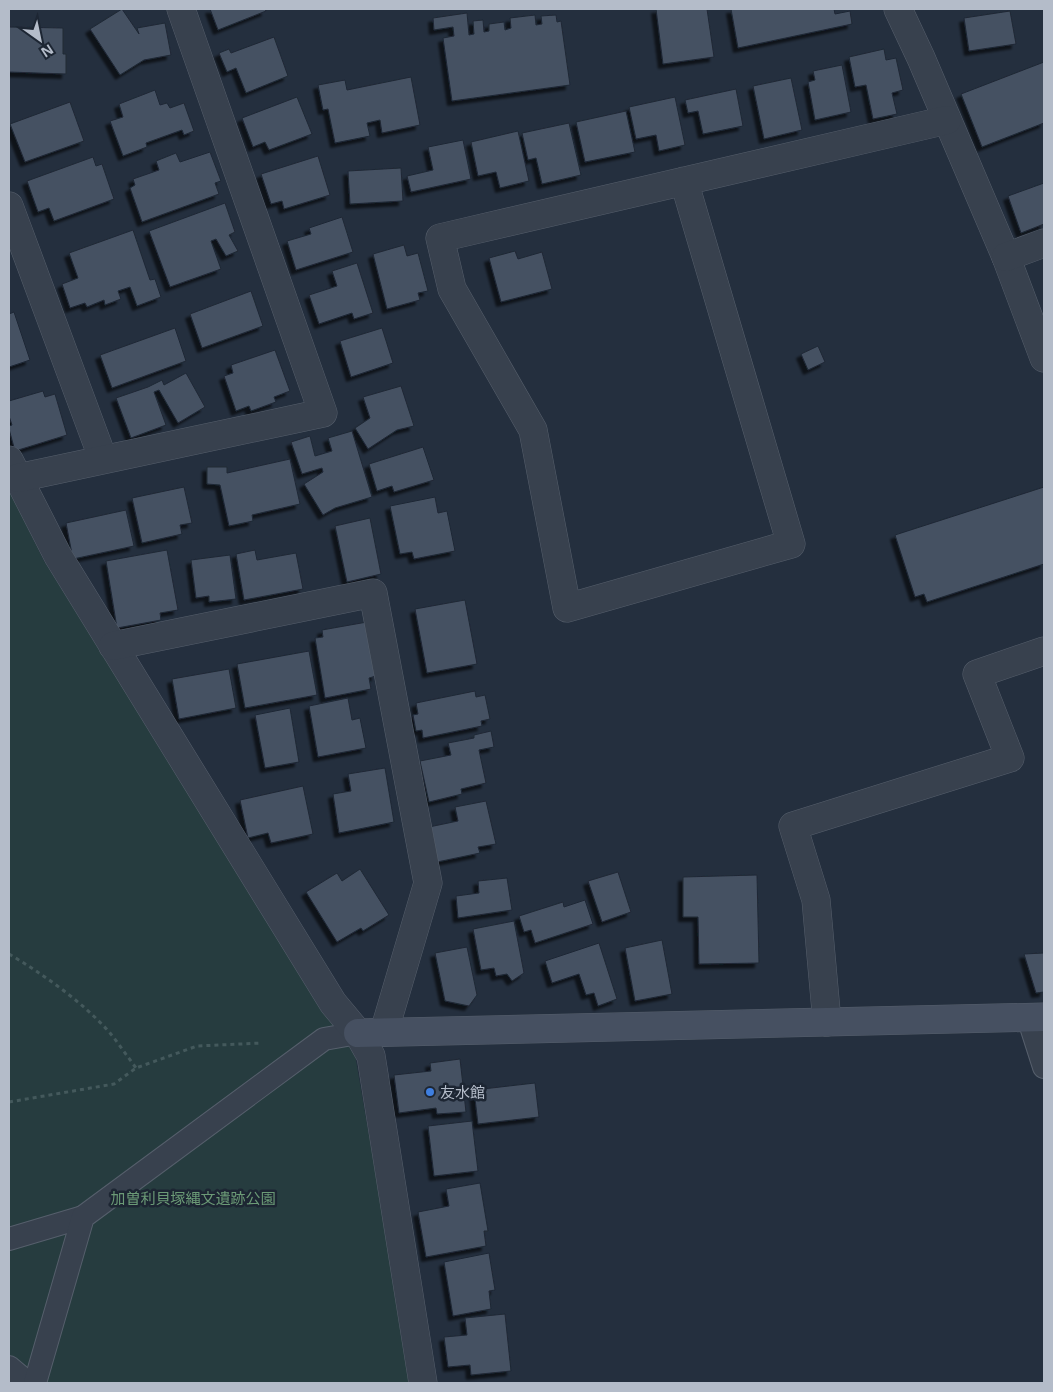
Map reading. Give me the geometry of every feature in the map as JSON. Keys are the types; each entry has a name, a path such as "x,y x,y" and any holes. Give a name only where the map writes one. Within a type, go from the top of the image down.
{"street":[{"path":"181,9 323,412 102,459 13,469 58,556 333,1003 371,1032 1036,1017"},
{"path":"898,9 922,58 1006,257 1044,358"},
{"path":"684,181 791,544 566,608 534,430 452,290 440,238 684,181 947,120"},
{"path":"9,206 102,459"},
{"path":"1006,257 1044,243"},
{"path":"113,646 373,593 428,883 371,1032 371,1056 423,1383"},
{"path":"827,1022 816,900 793,826 1010,758 977,674 1044,651"}],"lane":[{"path":"1036,1017 1044,1067"},
{"path":"9,1240 83,1217 324,1039 371,1032"},
{"path":"35,1383 83,1217"},
{"path":"9,1367 28,1383"}],"path":[{"path":"9,954 31,966 83,1006 109,1032 136,1068"},
{"path":"9,1102 114,1084 136,1068 196,1046 265,1042"}],"green space":[{"name":"加曽利貝塚縄文遺跡公園","path":"9,490 44,561 355,1055 412,1383 9,1383"}],"building":[{"path":"122,9 139,34 137,28 165,23 171,55 144,60 120,75 90,29"},
{"path":"210,9 265,9 266,11 218,30"},
{"path":"656,9 707,9 714,57 663,64"},
{"path":"731,9 834,9 835,14 850,11 852,24 738,48"},
{"path":"1010,11 1016,44 969,51 964,18"},
{"path":"467,13 469,35 474,34 473,21 483,20 484,32 489,31 489,24 504,22 505,30 511,28 510,18 535,15 536,25 542,24 541,16 556,15 557,22 561,21 570,85 452,101 443,38 454,36 453,27 434,30 433,18"},
{"path":"9,27 63,28 63,54 66,54 66,74 9,72"},
{"path":"274,37 288,76 246,93 236,68 227,72 219,53 229,49 231,53"},
{"path":"884,49 886,60 896,58 903,90 892,93 897,114 873,119 866,85 855,87 849,57"},
{"path":"1044,62 1044,123 982,147 961,94"},
{"path":"842,65 851,112 815,120 808,82 815,80 813,71"},
{"path":"411,77 420,125 382,133 380,120 367,123 370,136 335,143 328,109 323,110 318,85 345,80 347,90"},
{"path":"791,78 802,130 764,139 753,86"},
{"path":"736,89 743,126 703,134 698,111 688,113 685,100"},
{"path":"155,90 160,105 167,103 170,108 184,103 194,131 184,135 182,130 146,143 147,147 123,156 110,121 123,117 119,104"},
{"path":"297,97 312,134 269,150 265,142 253,147 242,118"},
{"path":"675,97 685,145 659,151 656,135 636,139 629,107"},
{"path":"70,102 84,141 25,162 10,124"},
{"path":"626,111 635,152 585,162 576,122"},
{"path":"569,123 581,175 542,184 536,158 528,160 522,133"},
{"path":"518,131 529,181 500,188 496,172 478,176 471,142"},
{"path":"463,140 471,179 411,192 407,176 433,170 428,147"},
{"path":"210,152 221,181 215,183 219,194 142,222 130,188 135,185 133,179 159,170 156,161 176,153 180,162"},
{"path":"318,156 330,195 284,209 282,201 271,204 261,174"},
{"path":"93,157 96,166 102,164 114,199 54,221 49,208 38,212 27,181"},
{"path":"401,168 403,201 350,204 348,171"},
{"path":"1044,183 1044,224 1021,233 1008,196"},
{"path":"225,203 235,232 229,235 238,251 226,256 216,239 211,241 221,269 170,287 149,231"},
{"path":"342,217 353,252 296,270 287,241 311,234 309,228"},
{"path":"133,230 150,280 155,279 161,297 137,306 130,287 118,291 121,299 105,305 104,300 87,307 85,303 70,308 62,284 78,278 69,253"},
{"path":"404,245 407,256 418,253 428,291 418,293 420,300 387,309 373,254"},
{"path":"515,251 518,259 542,252 552,289 501,302 489,258"},
{"path":"357,263 373,313 354,319 352,313 319,324 309,295 337,286 332,271"},
{"path":"251,291 263,326 202,348 190,314"},
{"path":"14,312 30,360 9,367 9,314"},
{"path":"175,328 186,361 112,388 100,355"},
{"path":"382,328 393,363 351,377 340,341"},
{"path":"818,346 825,362 808,370 801,354"},
{"path":"275,350 290,391 274,397 276,402 251,411 249,406 236,411 224,376 233,373 231,365"},
{"path":"186,373 205,407 178,423 159,390 154,392 166,425 131,438 116,398 162,380 164,385"},
{"path":"401,386 414,426 397,430 368,449 355,428 370,418 363,397"},
{"path":"43,391 45,397 55,394 67,435 15,451 9,429 9,426 12,425 9,416 9,401"},
{"path":"352,431 372,497 335,508 323,515 304,484 323,472 322,468 302,474 291,442 310,436 315,456 332,451 328,438"},
{"path":"423,447 434,480 394,492 392,486 377,491 369,464"},
{"path":"290,459 300,504 252,515 253,521 229,526 220,485 207,484 207,467 227,467 227,473"},
{"path":"184,487 192,523 180,525 182,534 142,543 132,498"},
{"path":"1044,487 1044,564 927,602 924,594 915,597 895,535"},
{"path":"435,497 438,513 447,511 455,551 414,559 412,552 400,554 390,506"},
{"path":"126,510 134,546 73,559 66,523"},
{"path":"370,518 381,574 347,582 335,526"},
{"path":"167,550 178,610 160,613 161,620 117,628 106,561"},
{"path":"255,550 257,560 296,553 303,589 244,600 236,554"},
{"path":"230,555 236,599 209,602 209,596 196,598 191,560"},
{"path":"465,600 477,664 427,673 415,609"},
{"path":"367,622 376,676 369,678 371,689 325,698 315,638 323,637 322,630"},
{"path":"309,651 317,695 245,708 237,664"},
{"path":"229,669 236,708 179,719 172,679"},
{"path":"475,691 476,697 485,695 490,719 481,721 482,726 423,738 422,730 416,731 413,715 418,714 416,703"},
{"path":"348,698 352,720 360,718 366,748 318,757 309,706"},
{"path":"290,708 299,762 265,768 255,715"},
{"path":"491,731 494,747 479,750 486,783 461,789 462,794 429,802 420,761 451,755 448,743 474,738 474,735"},
{"path":"385,768 394,822 339,833 333,794 351,791 348,774"},
{"path":"303,786 313,834 271,843 268,833 248,838 240,800"},
{"path":"486,801 496,844 478,847 480,853 437,862 429,827 458,821 455,807"},
{"path":"360,869 389,915 363,931 361,928 337,942 306,892 337,873 342,881"},
{"path":"618,872 631,912 602,922 588,881"},
{"path":"757,875 759,963 699,964 698,917 683,917 683,877"},
{"path":"507,878 512,910 458,918 456,896 479,893 478,881"},
{"path":"585,900 593,924 535,943 531,930 524,932 519,916 563,902 564,907"},
{"path":"514,921 524,973 512,981 507,974 496,976 494,968 481,970 473,929"},
{"path":"662,940 672,994 635,1001 625,948"},
{"path":"599,943 617,999 598,1006 594,993 586,995 579,974 552,983 545,961"},
{"path":"467,947 477,995 469,1006 445,1001 435,953"},
{"path":"1044,953 1044,992 1036,993 1024,954"},
{"name":"友水館","path":"460,1059 466,1112 437,1114 436,1108 399,1113 394,1075 431,1071 430,1063"},
{"path":"535,1083 539,1117 478,1124 474,1090"},
{"path":"472,1121 478,1171 434,1176 428,1126"},
{"path":"480,1183 488,1231 484,1231 486,1246 426,1257 418,1212 449,1206 446,1189"},
{"path":"489,1253 495,1290 489,1291 491,1309 453,1316 444,1262"},
{"path":"505,1314 511,1371 471,1375 470,1365 448,1367 444,1337 467,1335 465,1318"}],"place":[{"name":"友水館","path":"430,1092"}]}
